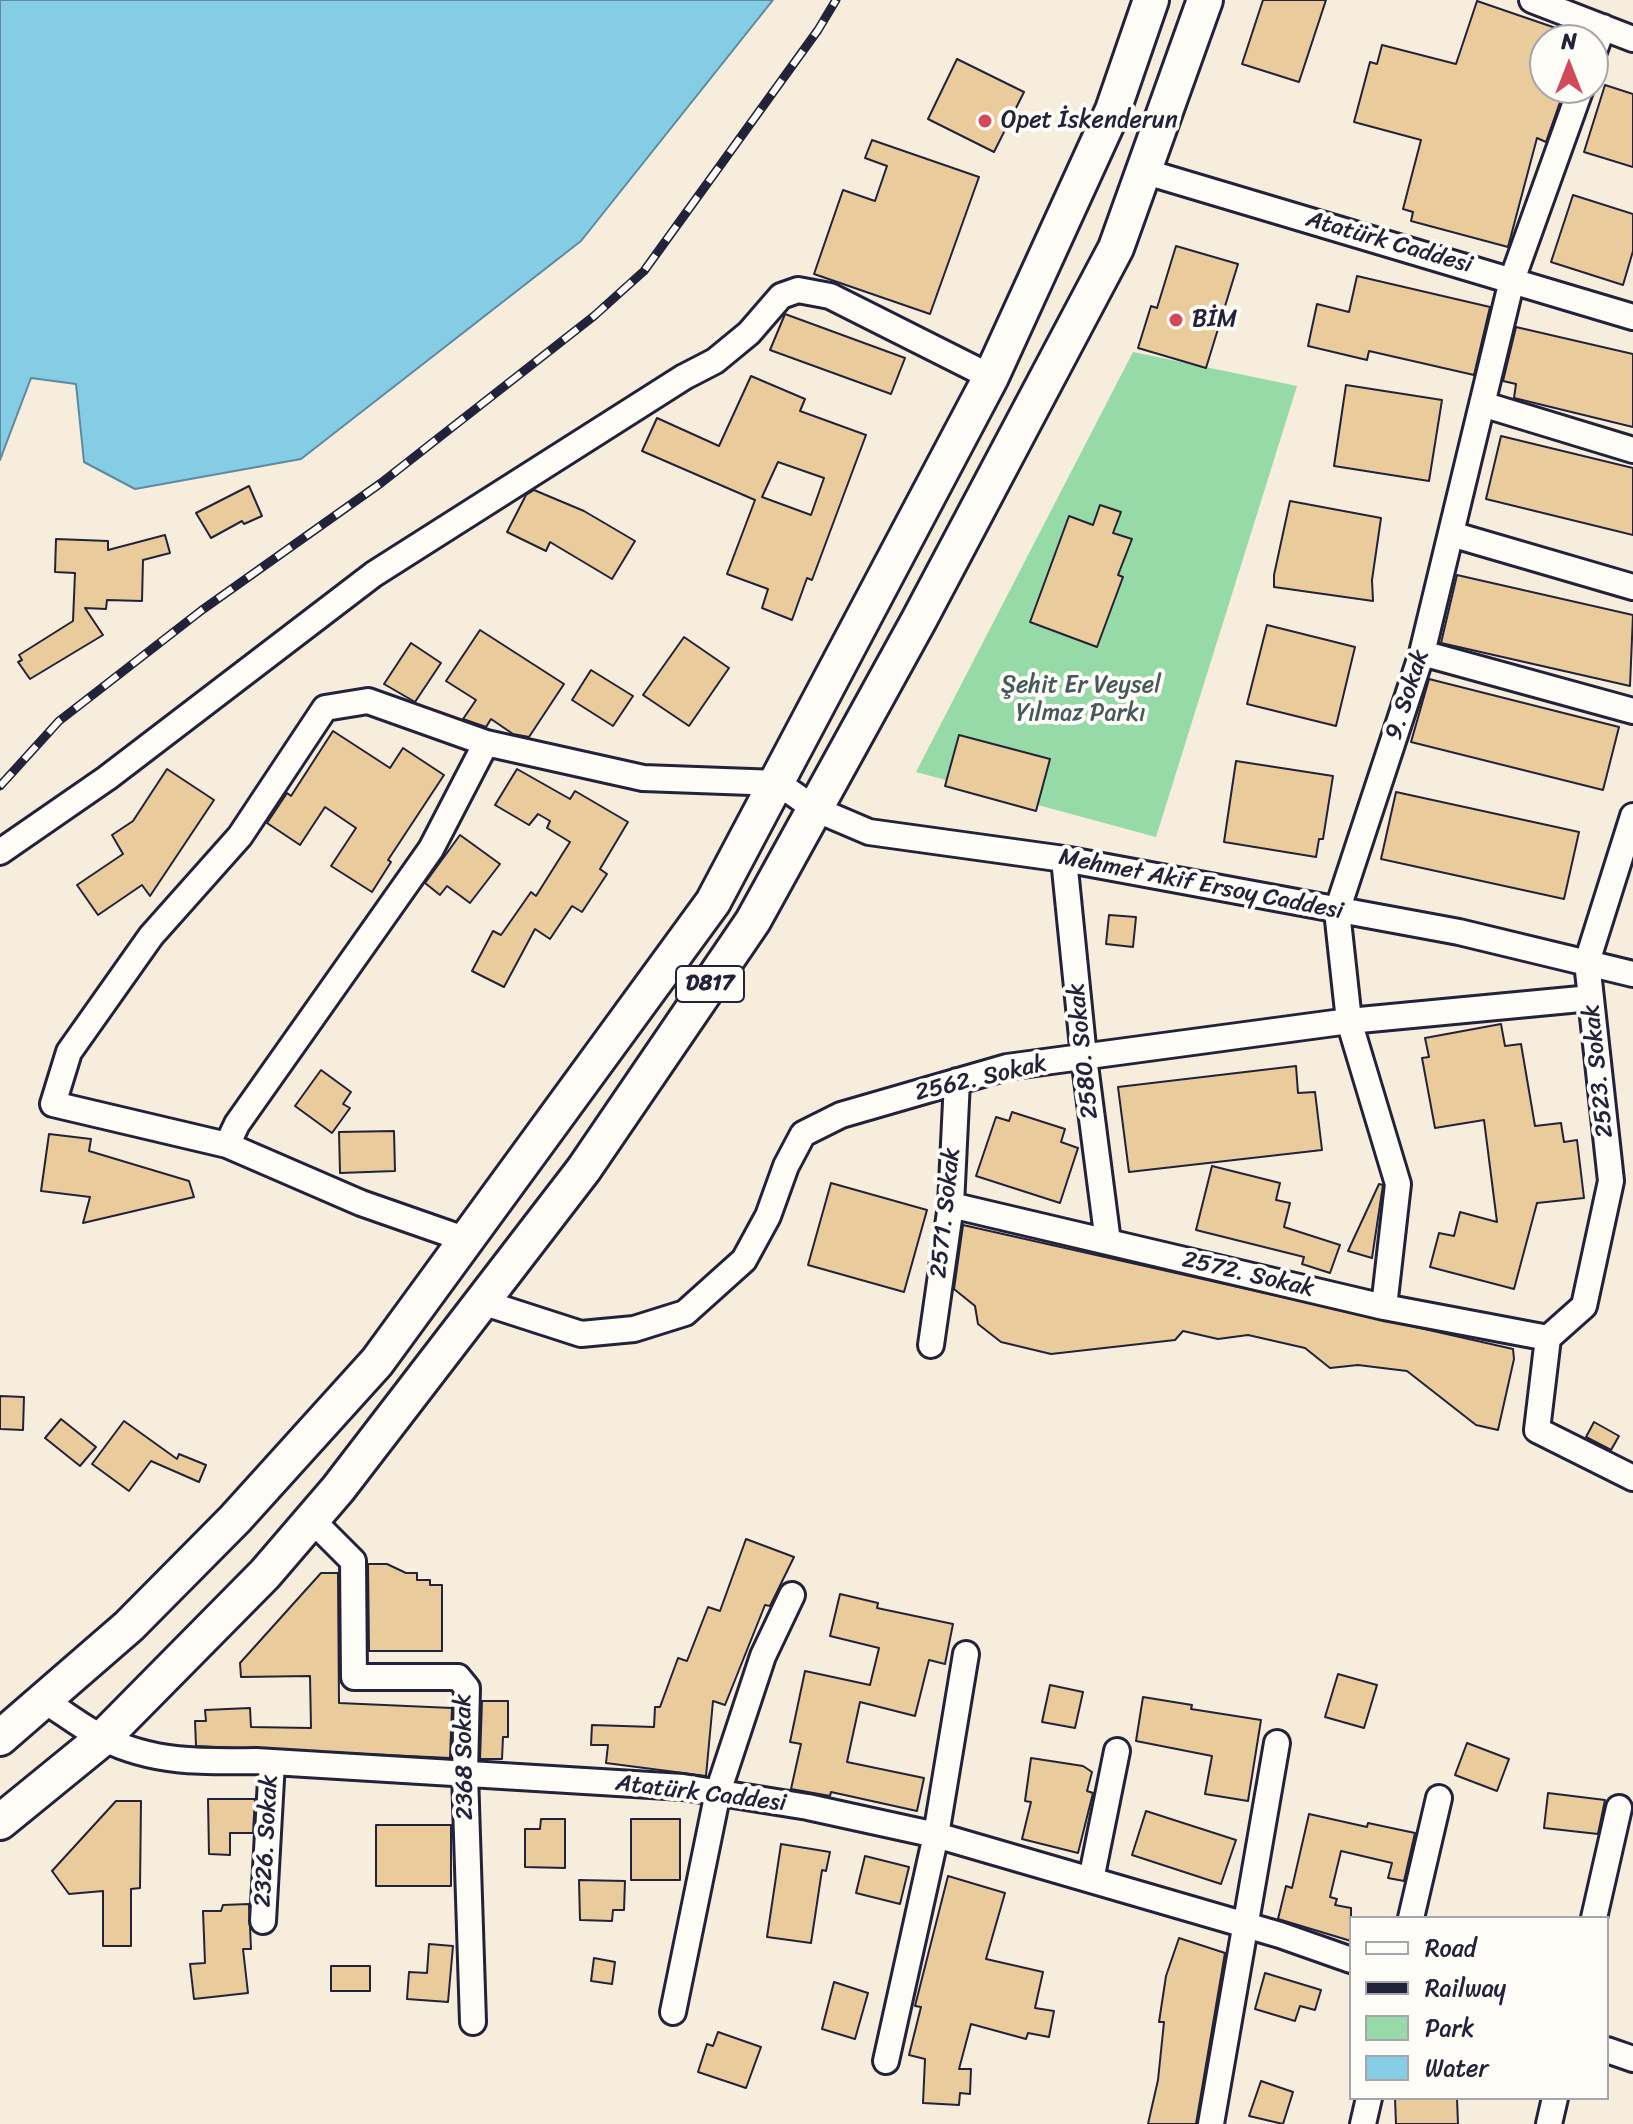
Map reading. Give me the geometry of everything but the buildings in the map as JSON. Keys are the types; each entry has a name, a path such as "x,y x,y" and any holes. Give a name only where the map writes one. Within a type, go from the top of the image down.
{"highway":[{"name":"D817","path":"0,1738 129,1626 235,1519 377,1362 713,902 991,377 1113,110 1151,0"},
{"name":"D817","path":"0,1822 103,1738 265,1574 312,1520 584,1169 753,921 1116,248 1205,0"}],"street":[{"path":"1532,0 1595,24"},
{"path":"1609,29 1633,39"},
{"name":"9. Sokak","path":"1384,1307 1398,1184 1349,1021 1337,911 1422,653 1512,280 1575,104"},
{"name":"Atatürk Caddesi","path":"1143,171 1633,317"},
{"path":"0,852 107,778 374,574 684,377 715,361 749,333 781,296 798,290 830,296 991,377"},
{"path":"1482,404 1633,450"},
{"path":"1451,534 1633,587"},
{"path":"1422,653 1633,711"},
{"path":"467,1240 361,1203 227,1145 53,1104 69,1052 151,936 240,836 325,708 368,701 486,743 643,778 778,783"},
{"path":"227,1145 237,1124 431,849 486,743"},
{"name":"Mehmet Akif Ersoy Caddesi","path":"778,783 815,809 869,832 1064,859 1459,932 1633,974"},
{"path":"1587,962 1633,816"},
{"name":"2580. Sokak","path":"1064,859 1084,1057 1108,1242"},
{"name":"2523. Sokak","path":"1548,1338 1584,1306 1622,1184 1587,962"},
{"name":"2562. Sokak","path":"482,1302 581,1334 634,1329 685,1313 744,1260 768,1216 786,1166 803,1134 841,1115 1007,1067 1349,1021 1591,998"},
{"name":"2571. Sokak","path":"931,1345 951,1205 957,1081"},
{"name":"2572. Sokak","path":"951,1205 1384,1307 1548,1338"},
{"path":"1548,1338 1537,1430 1633,1478"},
{"name":"2368 Sokak","path":"312,1520 353,1561 354,1677 458,1677 467,1688 465,1774 473,2022"},
{"path":"673,2012 718,1792 763,1656 792,1595"},
{"path":"886,2061 936,1835 966,1654"},
{"name":"Atatürk Caddesi","path":"45,1701 103,1738 163,1757 194,1762 272,1762 683,1787 808,1807 936,1835 1246,1925 1349,1959"},
{"path":"1211,2124 1277,1743"},
{"path":"1091,1880 1117,1751"},
{"name":"2326. Sokak","path":"263,1921 272,1762"},
{"path":"1411,1916 1439,1798"},
{"path":"1594,1916 1619,1808"},
{"path":"1609,2051 1633,2059"},
{"path":"1363,2124 1369,2100"},
{"path":"1549,2124 1555,2100"}],"green space":[{"name":"Şehit Er Veysel Yılmaz Parkı","path":"1133,352 1297,386 1156,837 916,772"}],"water":[{"path":"0,0 773,0 581,241 301,459 135,489 84,462 76,384 31,378 0,460"}],"railway":[{"path":"0,786 59,721 202,610 381,483 594,316 644,271 818,30 836,0"}],"place":[{"name":"Opet İskenderun","path":"985,121"},
{"name":"BİM","path":"1176,320"}]}
